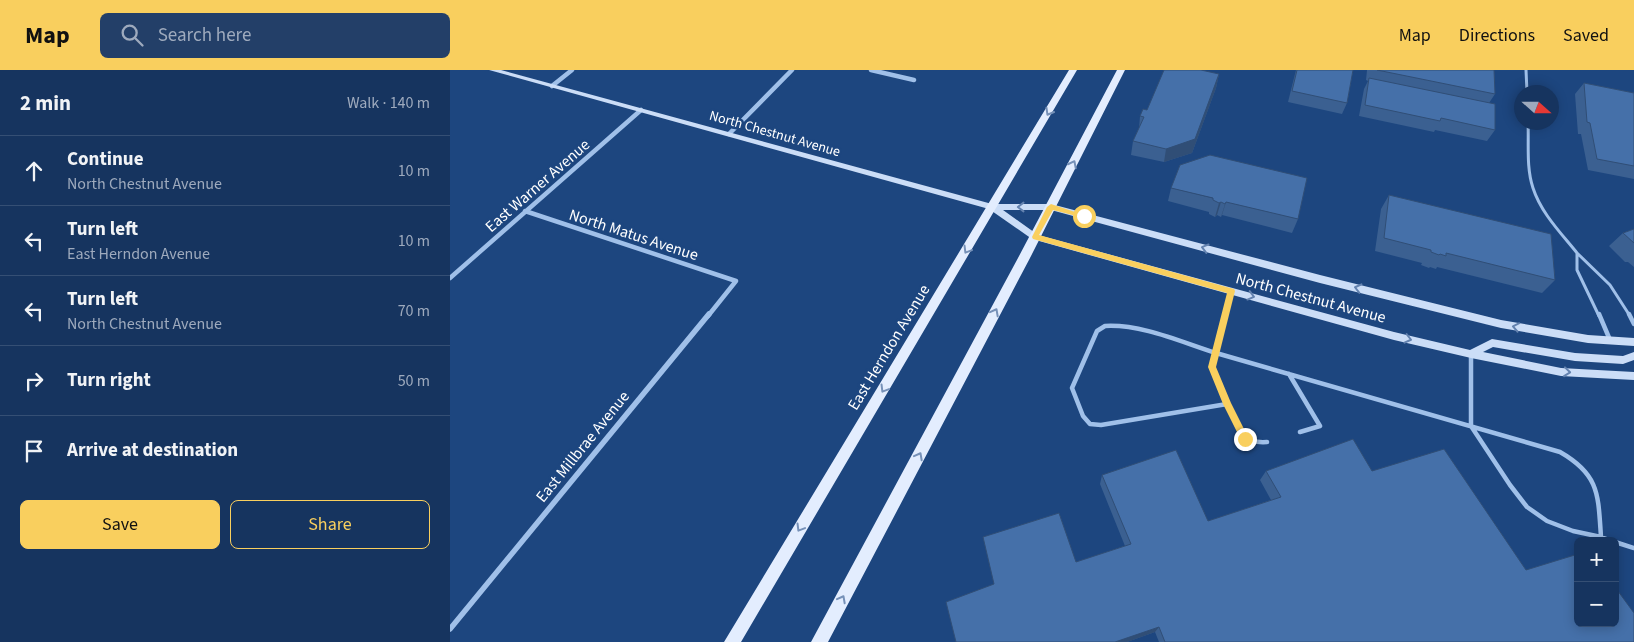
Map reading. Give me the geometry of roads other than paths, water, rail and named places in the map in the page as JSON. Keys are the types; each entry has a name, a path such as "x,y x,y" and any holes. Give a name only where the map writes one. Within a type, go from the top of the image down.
{"main road":[{"name":"North Chestnut Avenue","path":"493,70 992,207 1051,207 1310,276 1501,324 1548,333 1634,342"},
{"name":"East Herndon Avenue","path":"732,642 1073,70"},
{"path":"819,642 1122,70"},
{"name":"North Chestnut Avenue","path":"992,207 1035,237 1394,336 1561,372 1634,376"},
{"path":"1471,354 1492,343 1575,357 1623,360 1634,356"}],"street":[{"path":"552,86 572,70"},
{"path":"729,134 792,70"},
{"path":"871,70 914,80"},
{"name":"East Warner Avenue","path":"450,278 640,110"},
{"name":"North Matus Avenue","path":"525,211 736,281"},
{"name":"East Millbrae Avenue","path":"450,629 736,281"}],"lane":[{"path":"1526,70 1527,85"},
{"path":"1528,130 1531,180 1542,206 1577,253 1598,270 1614,290 1634,324"},
{"path":"1577,253 1577,270 1596,305 1610,340"},
{"path":"1232,291 1212,367 1227,404 1245,439 1253,443 1267,442"},
{"path":"1227,404 1101,425 1090,424 1083,416 1072,388 1097,331 1104,326 1121,326 1471,426 1560,452 1571,457 1591,476 1596,486 1601,537 1573,531 1547,521 1527,508 1471,426 1471,354"},
{"path":"1289,374 1320,426 1300,432"},
{"path":"1619,543 1634,548"}]}
